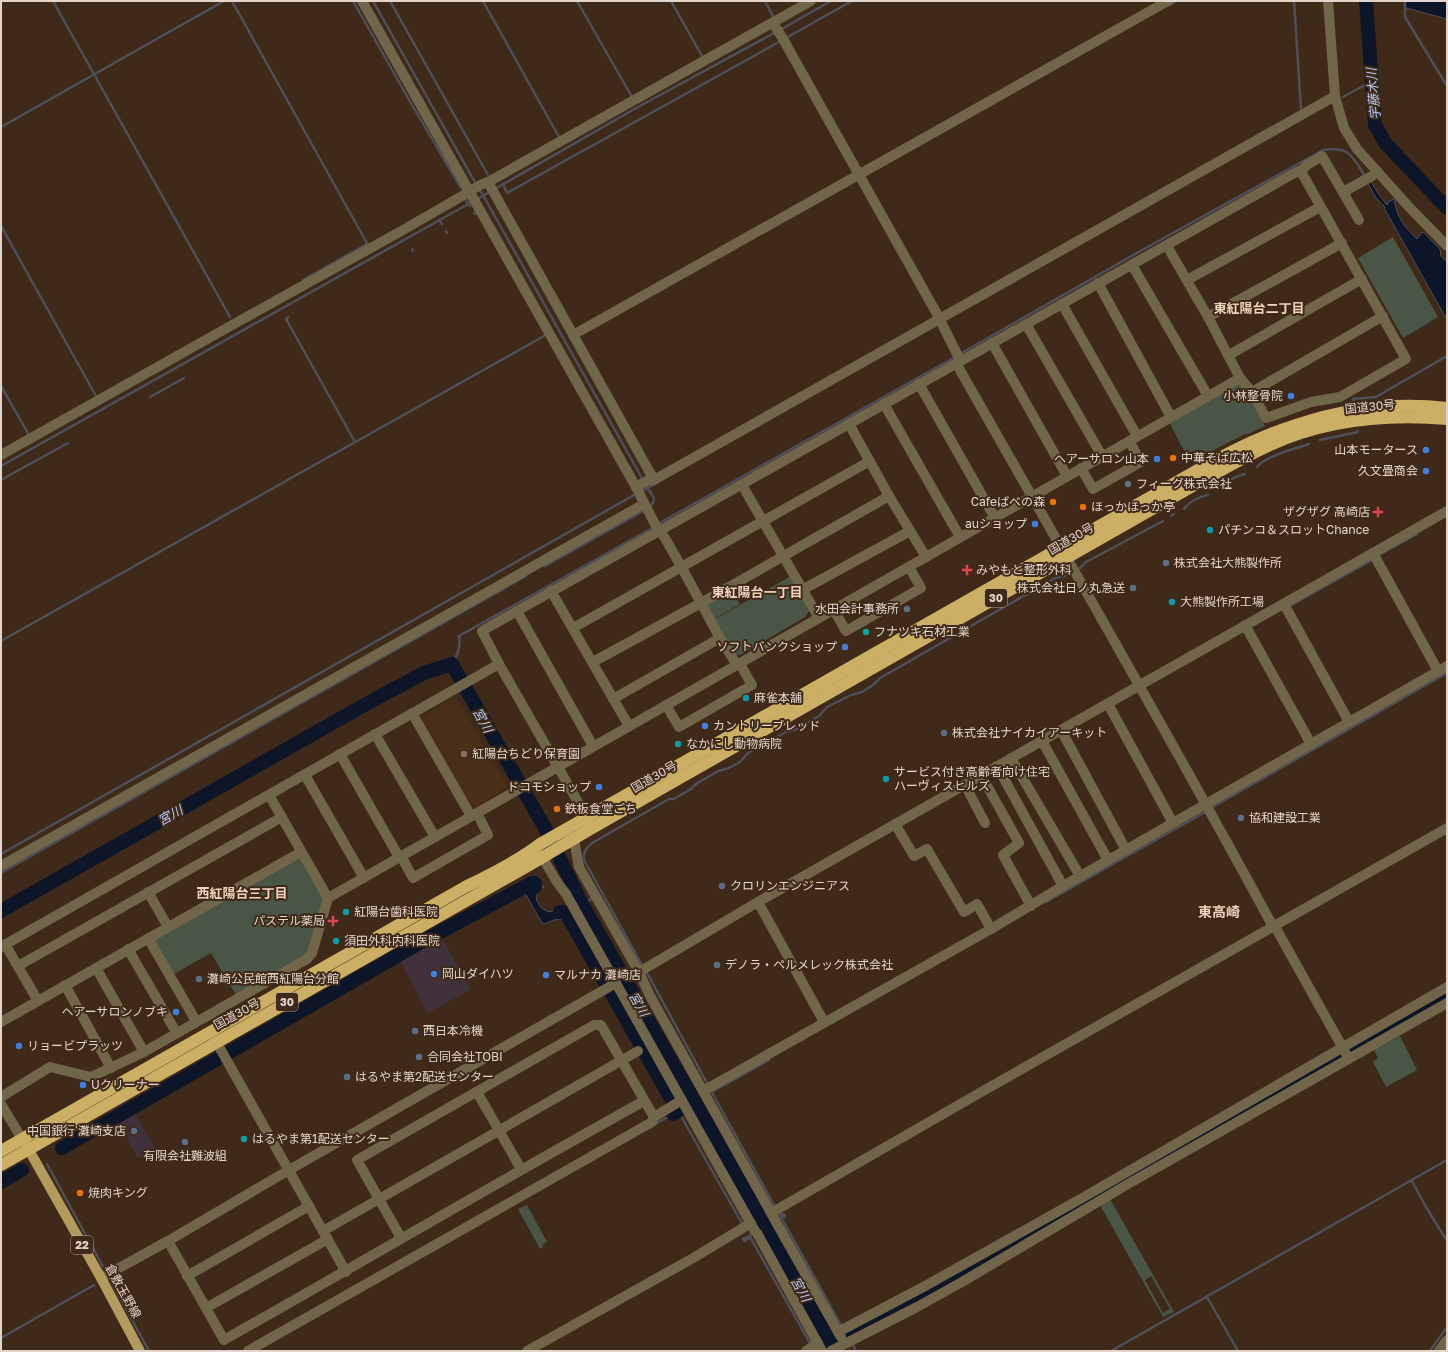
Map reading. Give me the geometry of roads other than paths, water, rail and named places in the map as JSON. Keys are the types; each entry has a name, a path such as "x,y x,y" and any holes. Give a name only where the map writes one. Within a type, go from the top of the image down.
{"highway":[{"name":"国道30号","path":"1,1151 25,1144 219,1046 467,886 541,851 1064,552 1223,456 1268,435 1321,418 1369,408 1415,406 1447,408"},
{"name":"国道30号","path":"1064,552 1271,445 1299,434 1347,422 1370,419 1414,417 1447,419"},
{"name":"国道30号","path":"1,1164 25,1144"}],"main road":[{"name":"倉敷玉野線","path":"25,1144 105,1275 140,1351"}],"street":[{"path":"362,1 483,188 573,335 645,483 645,507 682,568 720,638 752,686 679,727 666,705"},
{"path":"1,455 483,188 776,28 811,1"},
{"path":"573,335 859,178 1168,1"},
{"path":"1328,1 1335,96 1344,128 1357,149 1447,246"},
{"path":"776,28 783,38 859,178 940,322 1032,497 1345,1053"},
{"path":"645,483 940,322 1335,96"},
{"path":"589,823 499,664 482,631 657,527 742,485 919,384 958,358 992,343 1167,246 1294,173 1298,171 1300,172 1307,165 1322,156 1359,220"},
{"path":"1343,192 1367,179 1377,171"},
{"path":"1167,246 1208,317 1240,378 1252,392 1266,418 1311,402 1340,397 1406,359 1342,243 1300,172"},
{"path":"483,188 645,483"},
{"path":"1187,280 1320,207"},
{"path":"1208,317 1342,243"},
{"path":"1132,265 1208,396"},
{"path":"1229,356 1362,279"},
{"path":"1098,284 1171,417"},
{"path":"1062,304 1133,438 1141,462 1093,489 1081,468"},
{"path":"1252,392 1383,316"},
{"path":"1026,324 1102,456"},
{"path":"992,343 1067,476"},
{"path":"1,1097 50,1068 91,1077 111,1068 144,1052 176,1032 310,956 328,898 1240,378"},
{"path":"919,384 995,518"},
{"path":"884,404 960,537"},
{"path":"849,424 889,496 926,557"},
{"path":"573,628 870,461"},
{"path":"742,485 819,618"},
{"path":"593,662 701,603 889,496"},
{"path":"1,866 645,507"},
{"path":"642,970 1043,744 1109,706 1139,686 1247,628 1447,511"},
{"path":"802,590 910,530"},
{"path":"708,1089 824,1022 991,929 1173,823 1208,808 1311,744 1443,669 1373,553"},
{"path":"834,610 846,631 921,588 909,567"},
{"path":"551,591 629,726"},
{"path":"1285,606 1349,722"},
{"path":"517,611 593,746"},
{"path":"1247,628 1311,744"},
{"path":"613,699 720,638"},
{"path":"38,1001 18,966 3,945 499,664"},
{"path":"1109,706 1173,823"},
{"path":"340,754 413,878 488,835 474,815 412,713"},
{"path":"1062,733 1126,850"},
{"path":"375,734 435,837"},
{"path":"1043,744 1108,860"},
{"path":"1013,761 1080,876"},
{"path":"999,769 1063,886"},
{"path":"305,775 364,878"},
{"path":"983,778 1019,843 1003,855 1031,906"},
{"path":"966,788 985,822"},
{"path":"269,795 328,898"},
{"path":"18,966 282,817"},
{"path":"897,827 914,856 927,849 964,912 977,904 991,929"},
{"path":"775,1215 983,1091 1276,929 1447,828"},
{"path":"566,836 575,845 579,867 642,970 650,996 708,1089 842,1337"},
{"path":"541,851 566,894 610,986 750,1228 815,1348"},
{"path":"1,1022 302,852"},
{"path":"148,892 168,927"},
{"path":"759,904 824,1022"},
{"path":"148,938 196,1022"},
{"path":"128,950 176,1032"},
{"path":"96,968 144,1052"},
{"path":"65,985 111,1068"},
{"path":"105,1275 168,1241 610,986"},
{"path":"842,1337 962,1282 1345,1053 1447,987"},
{"path":"831,1351 842,1337 927,1285 1345,1053 1447,1003"},
{"path":"401,1238 357,1160 594,1025 600,1025 654,1117"},
{"path":"219,1046 346,1272"},
{"path":"206,1308 325,1235 379,1199 638,1051"},
{"path":"477,1092 522,1169"},
{"path":"168,1241 224,1340 346,1272 401,1238 644,1100"},
{"path":"1,1104 25,1144"},
{"path":"248,1351 652,1122 654,1117 677,1104"},
{"path":"187,1276 309,1206"},
{"path":"528,1351 695,1257 750,1228"},
{"path":"1440,1351 1447,1340"}],"water":[{"path":"1404,1 1447,1 1447,19 1406,8"},
{"path":"1370,181 1387,205 1388,202 1394,199 1397,212 1402,221 1417,239 1422,232 1440,249 1441,256 1447,262 1447,320 1384,208 1385,207 1376,198 1367,182"},
{"path":"538,877 541,878 536,899 541,908 549,912 565,908 569,910 570,916 575,923 570,925 564,920 558,919 544,924 542,923 519,886"}],"waterway":[{"path":"53,1 230,317"},
{"path":"1,127 224,1"},
{"path":"232,1 368,245"},
{"path":"353,1 461,188"},
{"path":"373,1 476,184"},
{"path":"390,1 488,175"},
{"path":"483,1 559,137"},
{"path":"577,1 632,97"},
{"path":"671,1 702,56"},
{"path":"765,1 774,18"},
{"path":"780,30 831,1"},
{"path":"786,38 852,1"},
{"path":"1170,5 1176,1"},
{"path":"1294,1 1301,109"},
{"name":"宇藤木川","path":"1366,1 1375,125 1386,144 1447,208"},
{"path":"1405,1 1405,17 1447,86"},
{"path":"495,189 638,107 776,32"},
{"path":"503,184 507,193 779,42"},
{"path":"1343,97 1372,81"},
{"path":"960,354 1144,249 1323,150 1332,149 1345,151 1353,158 1365,176"},
{"path":"479,188 643,480"},
{"path":"479,198 491,191"},
{"path":"466,200 470,206"},
{"name":"宇藤木川","path":"1444,204 1447,200"},
{"path":"1,466 470,203"},
{"path":"439,220 442,224"},
{"path":"1,226 96,396"},
{"path":"303,280 367,244"},
{"path":"288,317 286,319 355,442"},
{"path":"1,641 544,336"},
{"path":"1354,401 1353,399 1376,397 1447,356"},
{"path":"658,524 955,357"},
{"path":"150,397 184,378"},
{"path":"1,386 30,435"},
{"path":"1320,440 1358,431"},
{"path":"1,480 68,443"},
{"path":"1257,467 1273,456 1309,444"},
{"path":"1218,489 1220,486 1234,478 1245,474"},
{"path":"645,484 654,498 653,503 649,507"},
{"path":"644,490 655,484"},
{"path":"1,854 634,495"},
{"path":"1184,509 1195,500 1208,495"},
{"path":"545,566 645,510"},
{"path":"1080,568 1086,562 1163,521"},
{"path":"452,664 460,644 459,636 654,527"},
{"path":"1379,555 1417,534"},
{"path":"1288,607 1372,560"},
{"path":"1,873 526,576"},
{"path":"643,967 584,860 585,852 592,843 669,799 674,799 718,771 729,768 740,762 748,753 786,732 797,729 819,716 827,707 851,695 862,692 873,685 880,678 1055,578 1065,576"},
{"name":"宮川","path":"1,911 375,699 424,673 452,664 545,828 582,904 765,1225"},
{"path":"1211,808 1447,673"},
{"path":"1046,902 1207,811"},
{"name":"宮川","path":"564,885 571,881"},
{"path":"62,1148 425,940 532,883 535,883 535,887"},
{"path":"536,886 543,887"},
{"path":"579,906 593,898"},
{"path":"560,912 566,913 678,1111 673,1114"},
{"path":"646,971 708,1085"},
{"path":"818,1351 934,1289 1447,995"},
{"path":"712,1092 769,1060"},
{"path":"710,1089 775,1207"},
{"path":"678,1111 743,1225"},
{"path":"655,1124 673,1114"},
{"path":"1111,1351 1447,1160"},
{"path":"47,1164 106,1272"},
{"path":"1,1182 22,1170"},
{"path":"1412,1181 1447,1241"},
{"path":"780,1215 783,1214 785,1216 780,1218"},
{"path":"782,1219 842,1327"},
{"name":"宮川","path":"759,1230 774,1222"},
{"name":"宮川","path":"767,1227 835,1351"},
{"path":"743,1239 753,1234"},
{"path":"750,1237 811,1345"},
{"path":"743,1239 744,1241 750,1238"},
{"path":"108,1276 149,1351"},
{"path":"1,1338 94,1285"},
{"path":"1207,1297 1238,1351"},
{"path":"1430,1351 1447,1327"},
{"path":"853,1345 856,1351"}],"place":[{"name":"小林整骨院","path":"1291,396"},
{"name":"山本モータース","path":"1426,450"},
{"name":"中華そば広松","path":"1173,458"},
{"name":"ヘアーサロン山本","path":"1157,459"},
{"name":"久文畳商会","path":"1426,471"},
{"name":"フィーグ株式会社","path":"1128,484"},
{"name":"Cafeばべの森","path":"1053,502"},
{"name":"ほっかほっか亭","path":"1083,507"},
{"name":"ザグザグ 高崎店","path":"1378,512"},
{"name":"auショップ","path":"1035,524"},
{"name":"パチンコ＆スロットChance","path":"1210,530"},
{"name":"株式会社大熊製作所","path":"1166,563"},
{"name":"みやもと整形外科","path":"967,570"},
{"name":"株式会社日ノ丸急送","path":"1133,588"},
{"name":"大熊製作所工場","path":"1172,602"},
{"name":"水田会計事務所","path":"907,609"},
{"name":"フナツキ石材工業","path":"866,632"},
{"name":"ソフトバンクショップ","path":"845,647"},
{"name":"麻雀本舗","path":"746,698"},
{"name":"カントリーブレッド","path":"705,726"},
{"name":"株式会社ナイカイアーキット","path":"944,733"},
{"name":"なかにし動物病院","path":"678,744"},
{"name":"紅陽台ちどり保育園","path":"464,754"},
{"name":"サービス付き高齢者向け住宅 ハーヴィスヒルズ","path":"886,779"},
{"name":"ドコモショップ","path":"599,787"},
{"name":"鉄板食堂ごち","path":"557,809"},
{"name":"協和建設工業","path":"1241,818"},
{"name":"クロリンエンジニアス","path":"722,886"},
{"name":"紅陽台歯科医院","path":"346,912"},
{"name":"パステル薬局","path":"333,921"},
{"name":"須田外科内科医院","path":"336,941"},
{"name":"デノラ・ペルメレック株式会社","path":"717,965"},
{"name":"岡山ダイハツ","path":"434,974"},
{"name":"マルナカ 灘崎店","path":"546,975"},
{"name":"灘崎公民館西紅陽台分館","path":"199,979"},
{"name":"ヘアーサロンノブキ","path":"176,1012"},
{"name":"西日本冷機","path":"415,1031"},
{"name":"リョービプラッツ","path":"19,1046"},
{"name":"合同会社TOBI","path":"419,1057"},
{"name":"はるやま第2配送センター","path":"347,1077"},
{"name":"Uクリーナー","path":"83,1085"},
{"name":"中国銀行 灘崎支店","path":"134,1131"},
{"name":"はるやま第1配送センター","path":"244,1139"},
{"name":"有限会社難波組","path":"185,1142"},
{"name":"焼肉キング","path":"80,1193"}],"district":[{"name":"東紅陽台二丁目","path":"1259,308"},
{"name":"東紅陽台一丁目","path":"757,592"},
{"name":"西紅陽台三丁目","path":"242,893"},
{"name":"東高崎","path":"1219,912"}]}
